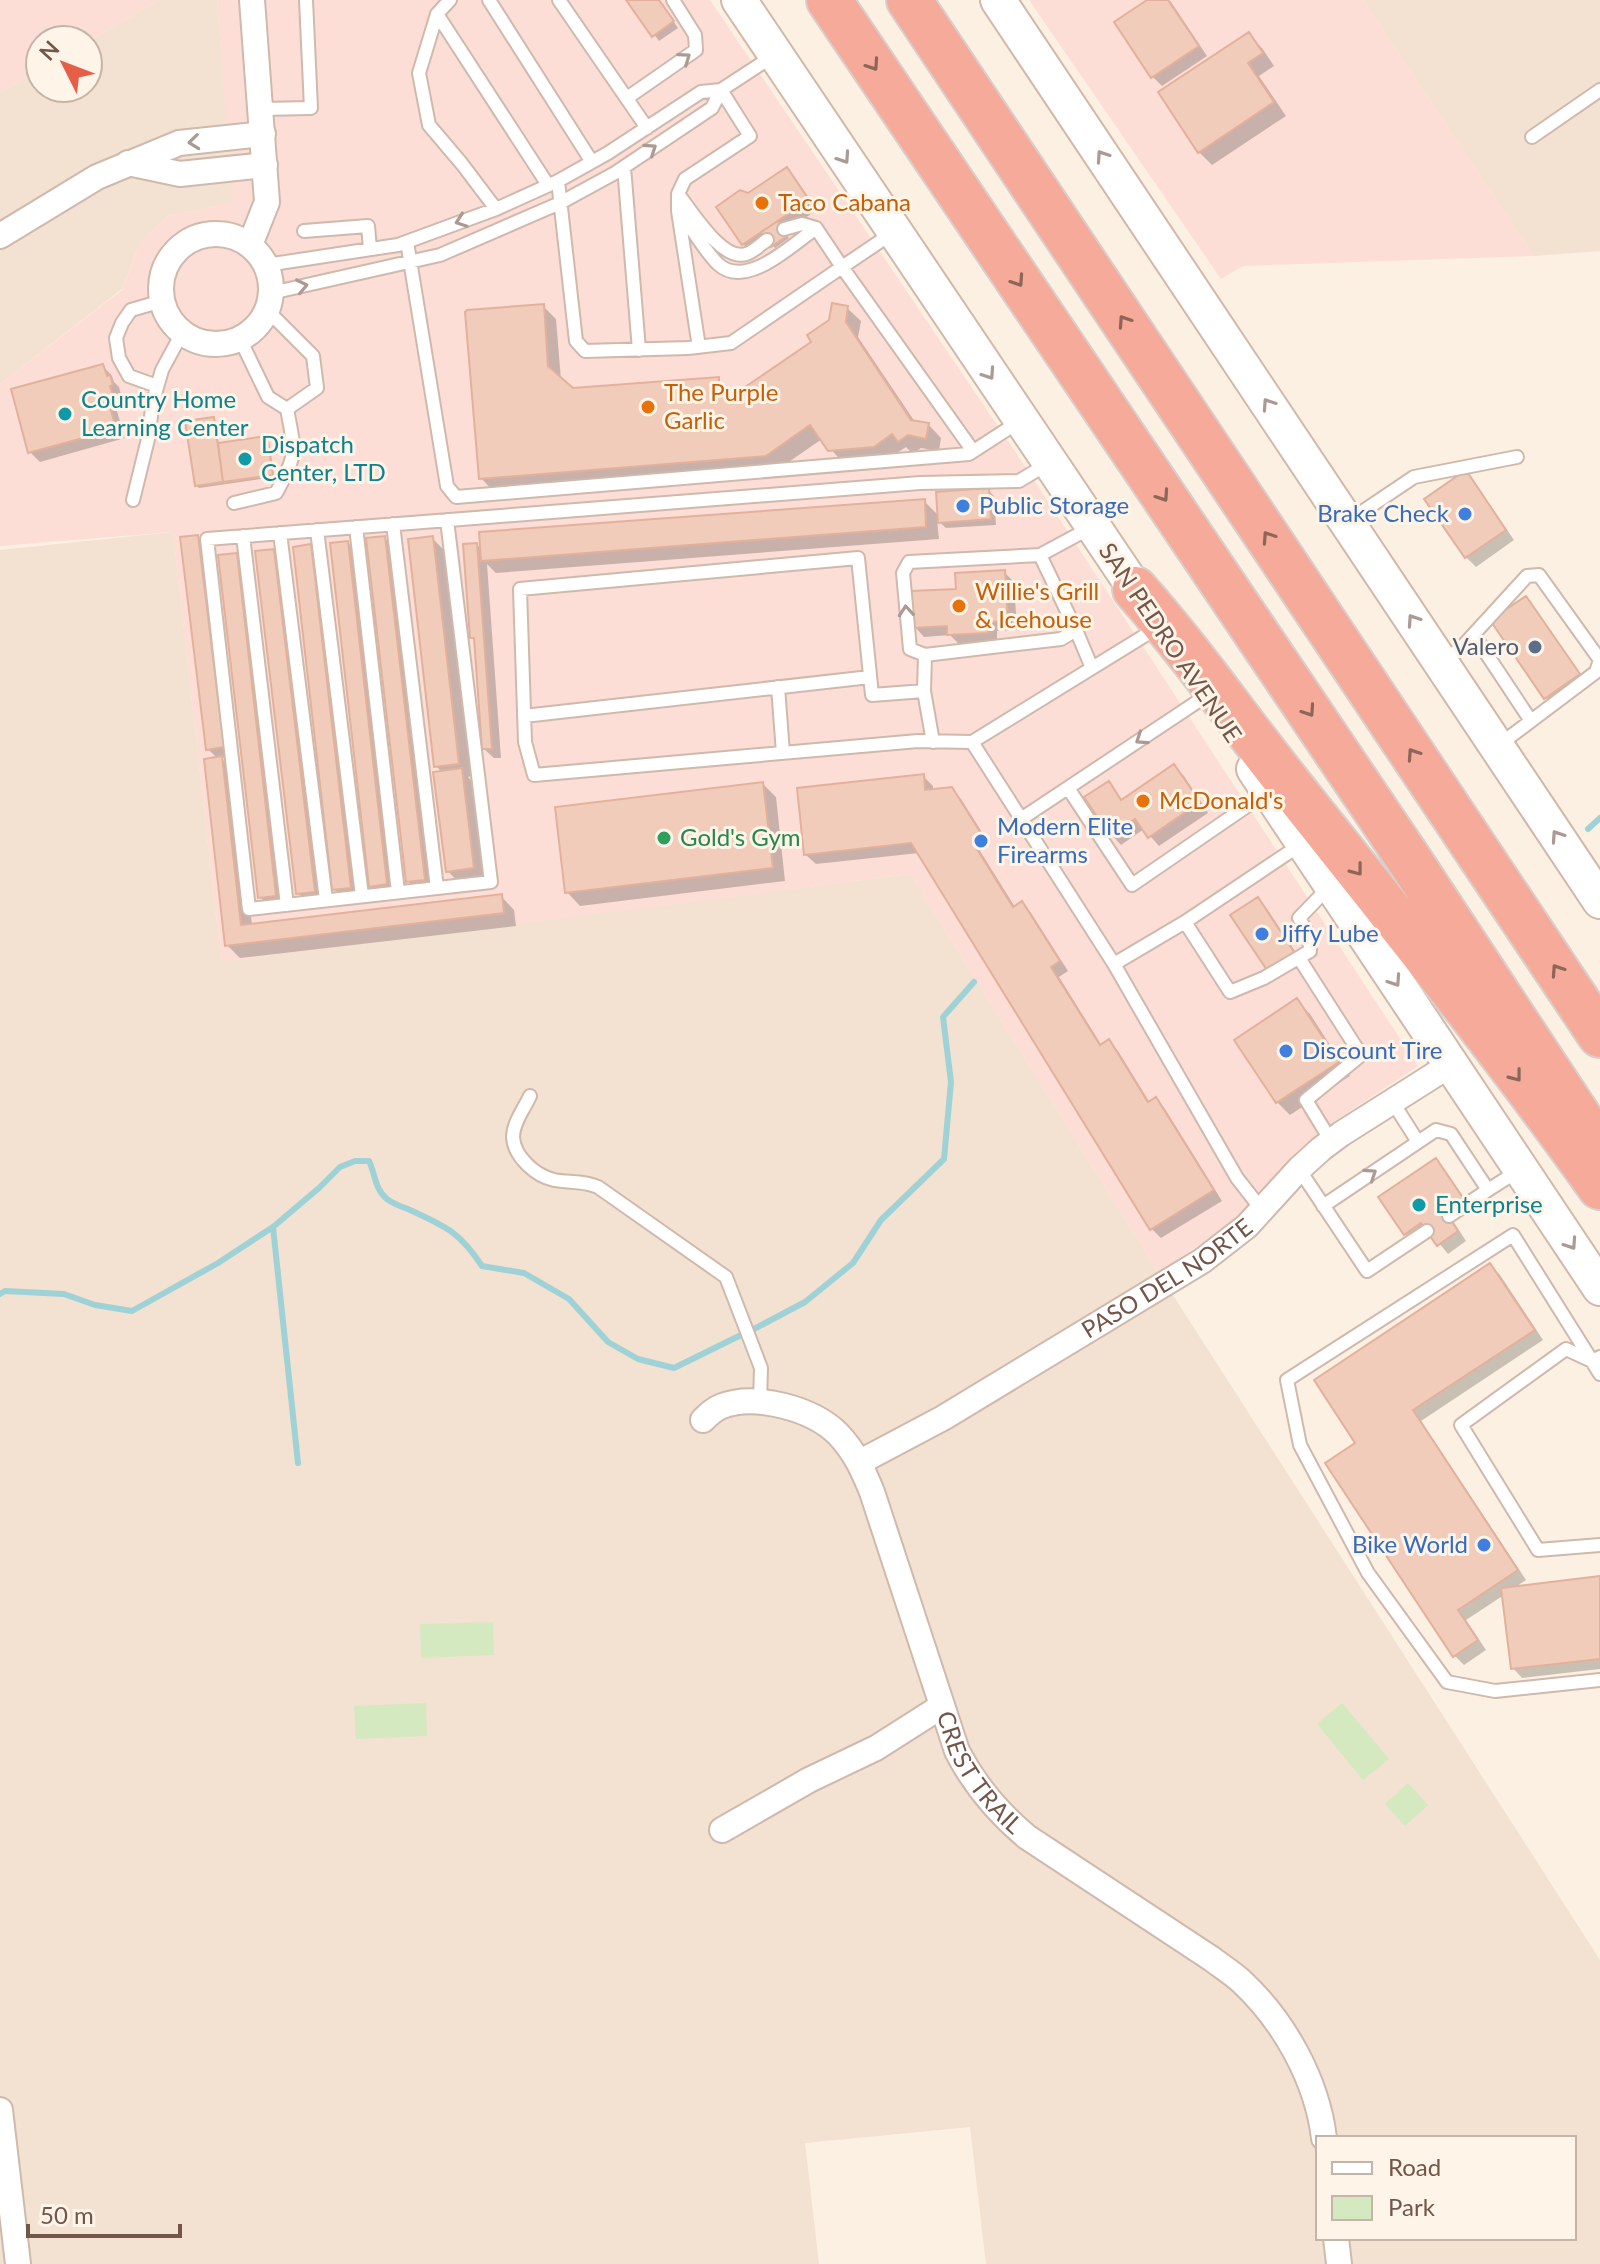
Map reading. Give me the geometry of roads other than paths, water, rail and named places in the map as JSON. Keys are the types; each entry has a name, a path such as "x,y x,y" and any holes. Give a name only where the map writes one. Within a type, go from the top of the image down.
{"highway":[{"path":"829,0 1410,861 1600,1149"},
{"path":"909,0 1600,1035"},
{"path":"1135,589 1600,1187"}],"main road":[{"name":"SAN PEDRO AVENUE","path":"739,0 1135,589"},
{"path":"998,0 1600,901"},
{"name":"SAN PEDRO AVENUE","path":"1163,626 1303,843 1600,1288"}],"street":[{"path":"250,245 267,202 252,0"},
{"path":"0,236 97,177 179,143 263,134"},
{"path":"128,163 180,174 265,165"},
{"path":"214,234 233,236 250,245 266,265 270,278 269,301 259,324 240,339 214,344 197,341 182,333 169,319 162,301 161,282 167,264 179,249 195,238 214,234"},
{"name":"PASO DEL NORTE","path":"860,1462 943,1418 1202,1261 1247,1226 1299,1169 1331,1141 1450,1065"},
{"name":"CREST TRAIL","path":"703,1420 724,1405 760,1402 800,1411 820,1419 836,1432 860,1462 957,1751 979,1790 1027,1837 1212,1959 1261,2002 1278,2025 1306,2076 1324,2136"},
{"path":"722,1830 809,1780 876,1748 942,1706"},
{"path":"0,2110 18,2264"},
{"path":"1336,2240 1339,2264"}],"lane":[{"path":"261,109 311,108 306,0"},
{"path":"450,0 437,14 419,73 429,125 496,209"},
{"path":"489,0 592,162"},
{"path":"559,0 647,128"},
{"path":"627,98 696,50 695,35 673,0"},
{"path":"437,14 553,183 560,203 576,341 585,351 731,343 894,232"},
{"path":"266,265 398,245 496,209 592,162 701,92 721,90 775,55"},
{"path":"699,347 678,194 685,179 750,136 721,90"},
{"path":"287,409 317,388 313,356 269,301 440,255 560,203 624,167 712,108 721,90"},
{"path":"1532,137 1600,90"},
{"path":"624,167 639,350"},
{"path":"678,194 725,251 746,254 767,240"},
{"path":"678,211 719,264 732,272 745,273 758,268 816,228"},
{"path":"784,229 802,224 816,228 973,451"},
{"path":"304,231 368,226 370,249"},
{"path":"407,242 447,486 456,497 969,454 1020,421"},
{"path":"157,386 129,376 119,358 116,338 131,310 162,301"},
{"path":"133,500 157,386 182,333"},
{"path":"234,503 276,493 295,453 287,409 268,397 240,339"},
{"path":"1348,522 1414,477 1517,457"},
{"path":"447,520 491,882 249,909 207,539 393,524 920,483 1019,481 1049,463"},
{"path":"393,524 437,888"},
{"path":"356,527 398,892"},
{"path":"1076,630 1061,639 925,655 910,649 903,573 909,562 1040,555 1092,527"},
{"path":"317,530 362,896"},
{"path":"280,533 326,900"},
{"path":"243,536 287,905"},
{"path":"1040,555 1092,668"},
{"path":"924,691 872,695 858,558 520,589 525,742 534,775 783,753 972,742 1163,626"},
{"path":"1441,663 1474,635 1527,576 1539,575 1600,660 1596,672 1497,746"},
{"path":"1474,635 1531,721"},
{"path":"925,655 924,691 933,742"},
{"path":"524,716 870,677"},
{"path":"778,687 783,753"},
{"path":"1021,819 1206,696"},
{"path":"972,742 1114,964 1237,1178 1262,1210"},
{"path":"1068,788 1132,885 1269,791"},
{"path":"1114,964 1185,922 1303,843"},
{"path":"1185,922 1230,992 1264,978 1310,951 1309,935 1299,918 1331,885"},
{"path":"1299,958 1361,1055 1306,1100 1331,1141"},
{"path":"530,1096 513,1136 515,1148 522,1159 550,1179 579,1181 598,1187 721,1272 730,1284 756,1350 761,1368 760,1402"},
{"path":"1392,1101 1418,1142"},
{"path":"1323,1206 1436,1130 1451,1134 1488,1190"},
{"path":"1299,1169 1367,1271 1427,1231"},
{"path":"1449,1216 1521,1169"},
{"path":"1600,1374 1596,1359 1513,1235 1287,1380 1300,1445 1313,1471 1368,1573 1447,1682 1495,1691 1600,1680"},
{"path":"1596,1359 1566,1349 1461,1425 1538,1550 1600,1545"}],"waterway":[{"path":"1588,829 1600,818"},
{"path":"754,1329 805,1302 853,1263 881,1220 944,1159 951,1082 943,1017 974,982"},
{"path":"0,1294 5,1291 64,1294 95,1305 132,1311 218,1263 273,1227 340,1167 355,1161 369,1161 380,1191 389,1201 451,1231 482,1266 524,1273 569,1299 608,1342 638,1359 674,1368 743,1334"},
{"path":"273,1227 298,1463"}],"place":[{"name":"Taco Cabana","path":"762,203"},
{"name":"The Purple Garlic","path":"648,407"},
{"name":"Country Home Learning Center","path":"65,414"},
{"name":"Dispatch Center, LTD","path":"245,459"},
{"name":"Public Storage","path":"963,506"},
{"name":"Brake Check","path":"1465,514"},
{"name":"Willie's Grill & Icehouse","path":"959,606"},
{"name":"Valero","path":"1535,647"},
{"name":"McDonald's","path":"1143,801"},
{"name":"Gold's Gym","path":"664,838"},
{"name":"Modern Elite Firearms","path":"981,841"},
{"name":"Jiffy Lube","path":"1262,934"},
{"name":"Discount Tire","path":"1286,1051"},
{"name":"Enterprise","path":"1419,1205"},
{"name":"Bike World","path":"1484,1545"}]}
